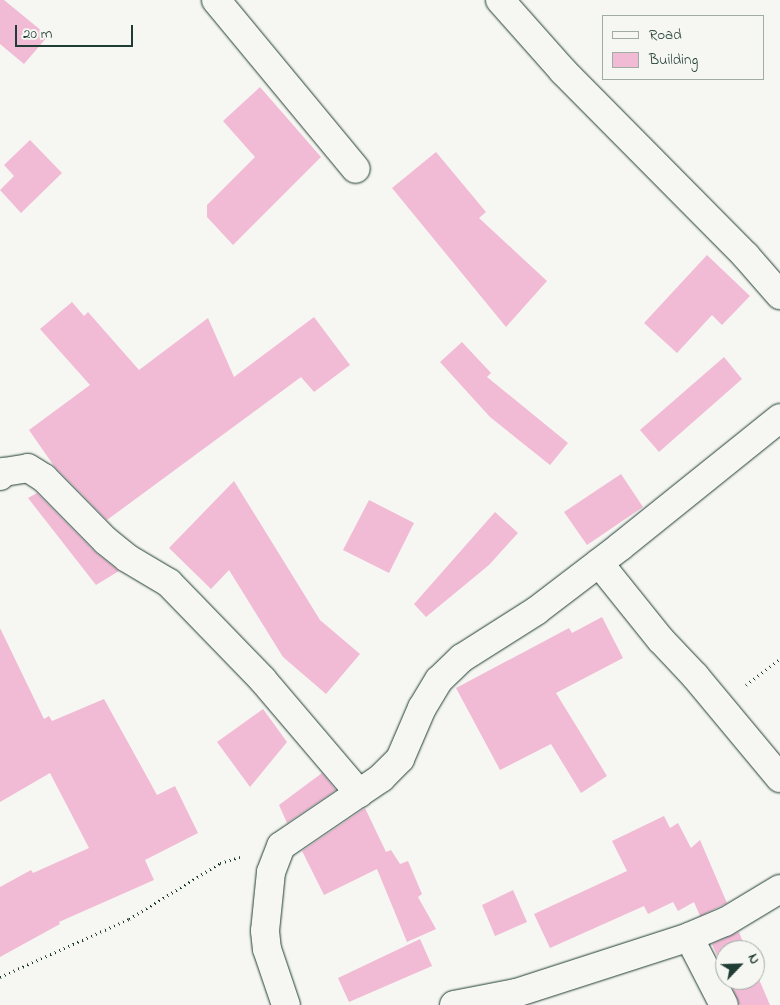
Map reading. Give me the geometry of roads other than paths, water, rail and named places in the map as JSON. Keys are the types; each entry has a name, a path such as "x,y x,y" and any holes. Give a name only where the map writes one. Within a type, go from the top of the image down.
{"street":[{"path":"216,0 356,169"},
{"path":"500,0 564,71 746,256 780,295"},
{"path":"286,1005 267,949 265,931 271,872 281,846 381,778 400,759 422,708 439,680 462,658 536,611 780,418"},
{"path":"0,476 10,470 28,468 44,478 106,541 127,558 169,583 262,679 359,793"},
{"path":"599,563 661,640 761,752 780,778"},
{"path":"454,1005 516,993 689,937 725,922 780,889"},
{"path":"689,937 724,1005"}]}
